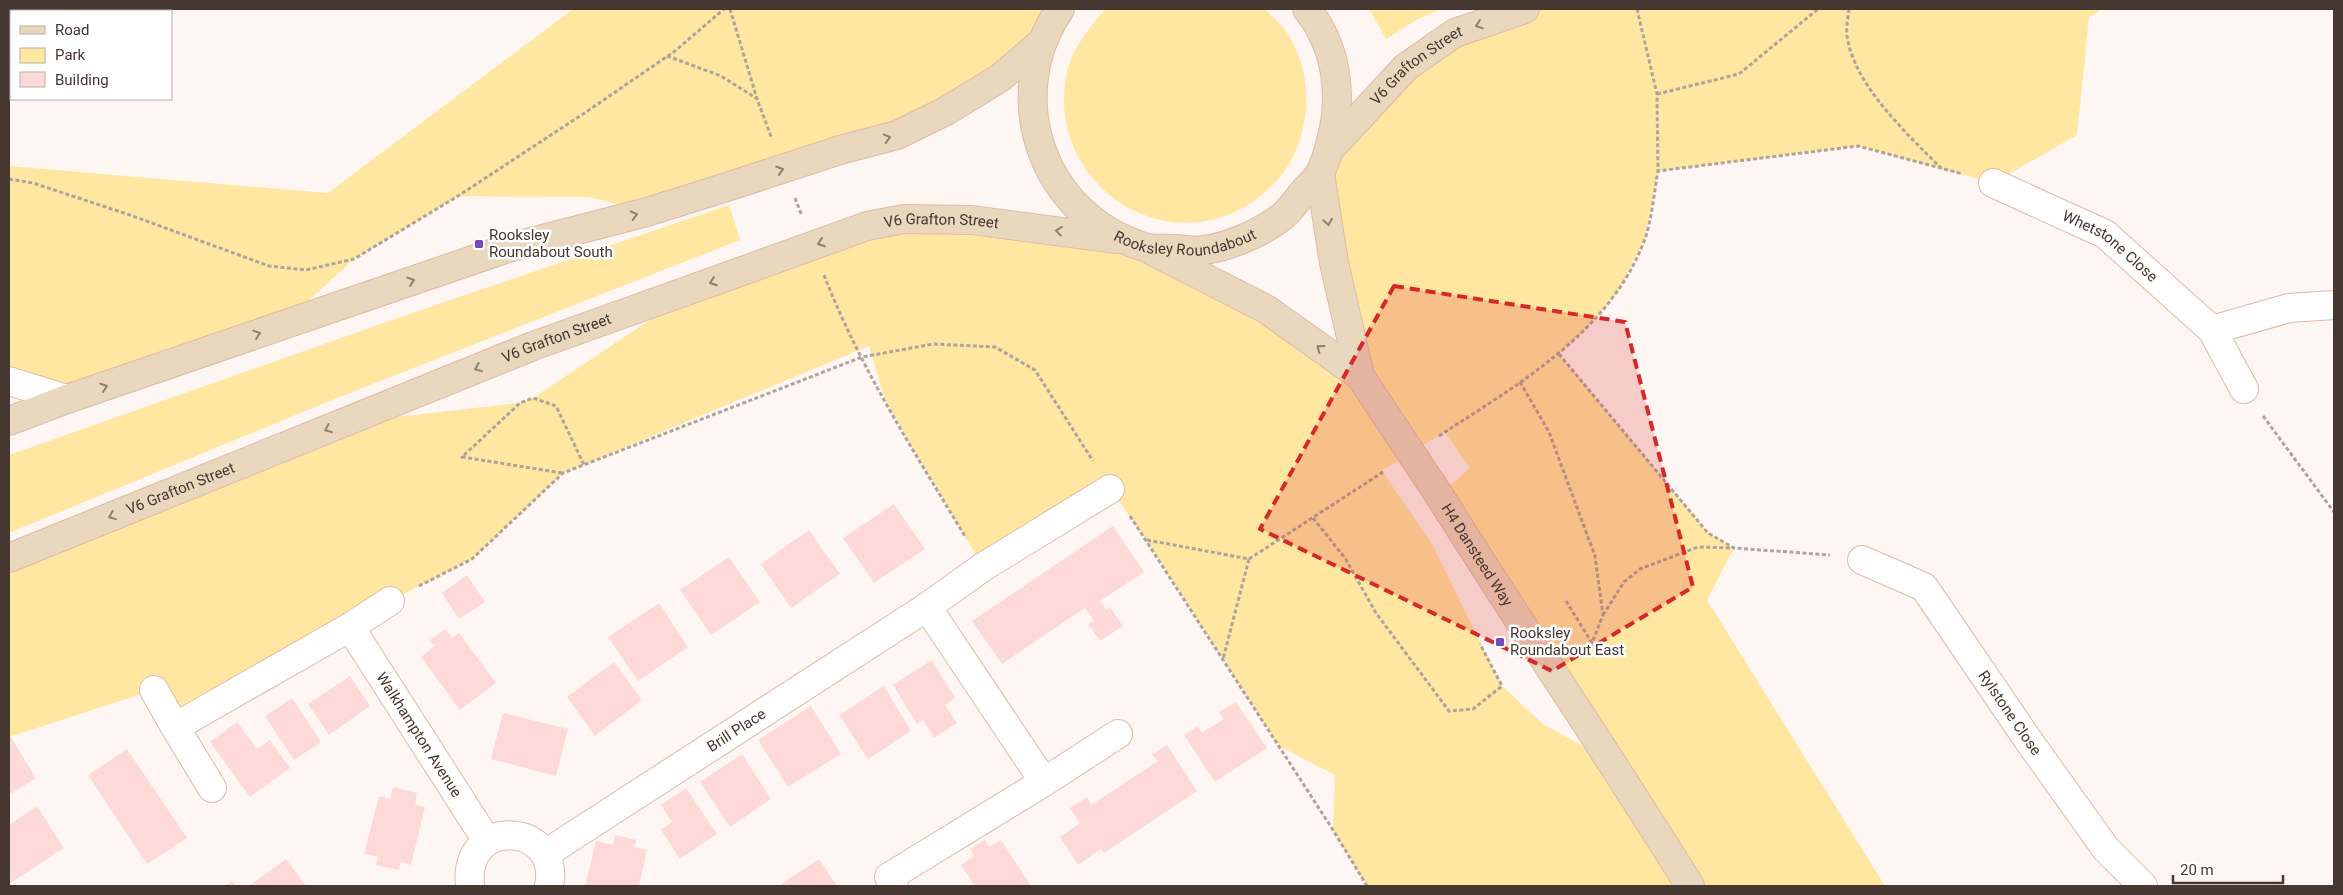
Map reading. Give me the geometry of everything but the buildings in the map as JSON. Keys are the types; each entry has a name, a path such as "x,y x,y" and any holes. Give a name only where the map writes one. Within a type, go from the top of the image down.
{"street":[{"name":"Rooksley Roundabout","path":"1051,20 1033,76 1033,122 1043,156 1054,179 1068,198 1095,222 1135,244 1204,250 1251,236 1283,216 1324,162 1336,119 1337,82 1334,63 1326,39 1318,22 1308,9"},
{"name":"V6 Grafton Street","path":"1324,162 1406,68 1455,33 1525,9"},
{"path":"9,421 67,399 508,248 646,212 840,150 897,135 946,111 1000,78 1051,20"},
{"name":"H4 Dansteed Way","path":"1324,162 1334,263 1360,376 1439,495 1526,633 1614,764 1690,886"},
{"name":"Whetstone Close","path":"1992,183 2105,234 2212,330 2244,389"},
{"name":"V6 Grafton Street","path":"9,558 534,346 866,226 904,219 972,220 1135,244"},
{"name":"H4 Dansteed Way","path":"1135,244 1266,309 1360,376"},
{"path":"2212,330 2289,308 2334,305"},
{"path":"9,381 67,399"},
{"name":"Brill Place","path":"545,854 927,607 983,567 1110,489"},
{"name":"Rylstone Close","path":"1862,560 1924,587 2026,737 2106,849 2142,886"},
{"path":"175,726 390,602"},
{"path":"927,607 1044,782"},
{"name":"Walkhampton Avenue","path":"350,626 487,841"},
{"path":"154,690 212,788"},
{"path":"894,886 888,877 1044,782 1118,734"},
{"path":"470,886 468,874 471,861 478,849 487,841 513,834 526,837 545,854 550,866 550,886"}],"path":[{"path":"9,179 33,183 121,212 269,266 306,270 354,259 458,196 590,110 667,56 724,9"},
{"path":"1437,437 1559,354 1591,324 1620,290 1645,238 1658,171 1657,94 1637,9"},
{"path":"1657,94 1739,74 1818,9"},
{"path":"1849,9 1847,35 1862,77 1908,135 1942,168"},
{"path":"667,56 721,76 757,99"},
{"path":"1658,171 1858,146 1992,183"},
{"path":"390,602 472,559 563,473 862,357 934,344 995,346 1035,370 1110,489 1146,540 1333,830 1367,886"},
{"path":"1559,354 1708,533 1734,548"},
{"path":"862,357 913,450 983,567"},
{"path":"1520,382 1549,432 1596,556 1603,616"},
{"path":"2244,389 2334,512"},
{"path":"563,473 462,458 520,403 533,398 556,406 584,465"},
{"path":"1222,659 1249,559 1387,469"},
{"path":"1313,518 1345,558 1376,613 1449,711 1473,709 1502,686 1480,644"},
{"path":"1146,540 1249,559"},
{"path":"1566,601 1592,643 1603,616 1624,582 1640,569 1698,547 1808,552 1862,560"}],"highlighted area":[{"path":"1394,286 1625,322 1693,587 1552,671 1260,529"}],"green space":[{"path":"573,9 1050,9 1053,20 946,111 647,212 589,197 458,196 354,259 281,326 67,399 9,381 9,166 328,193"},
{"path":"1105,9 1265,9 1281,25 1293,42 1302,65 1305,78 1306,103 1303,128 1297,147 1289,165 1271,187 1263,194 1228,215 1192,223 1157,219 1124,205 1097,183 1076,153 1065,117 1066,77 1076,49"},
{"path":"1369,9 1442,9 1418,19 1386,39"},
{"path":"1529,9 2103,9 2089,17 2077,135 1993,183 1858,146 1658,171 1645,238 1619,290 1591,324 1559,354 1708,533 1734,548 1707,600 1885,886 1367,886 1333,830 1335,775 1279,746 1146,539 1110,489 983,567 885,400 869,346 563,473 472,559 390,601 175,727 154,690 9,737 9,558 342,423 520,403 533,398 702,285 867,226 1125,240 1359,376 1320,174 1406,67","holes":["1445,432 1470,468 1439,495 1614,763 1543,724 1502,686 1432,544 1382,471"]},
{"path":"729,205 740,240 337,398 9,533 9,455 392,320"}],"place":[{"name":"Rooksley Roundabout South","path":"479,244"},
{"name":"Rooksley Roundabout East","path":"1500,642"}]}
